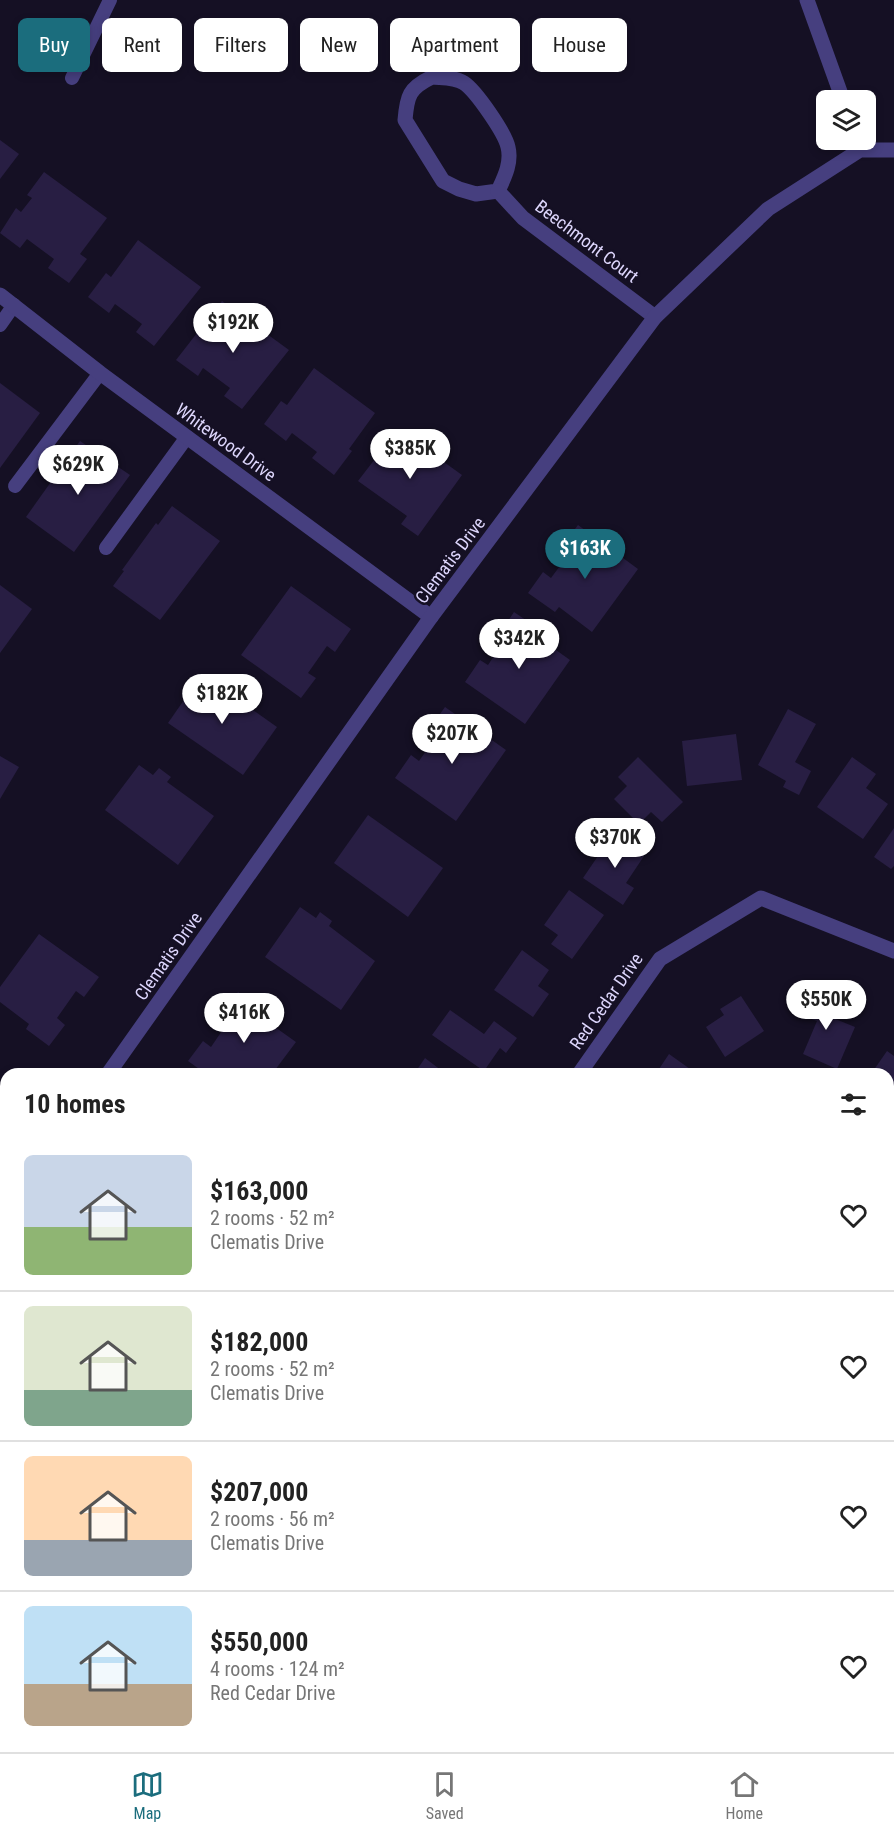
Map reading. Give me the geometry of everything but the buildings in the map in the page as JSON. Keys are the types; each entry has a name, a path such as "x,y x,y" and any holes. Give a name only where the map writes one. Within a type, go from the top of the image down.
{"street":[{"path":"807,0 839,90"},
{"path":"432,78 448,78 464,82 481,99 508,146 507,171 498,191 476,194 443,181 405,120 409,93 419,84 432,78"},
{"name":"Clematis Drive","path":"876,147 894,150"},
{"name":"Clematis Drive","path":"112,1068 431,617 655,317 768,209 852,150"},
{"name":"Beechmont Court","path":"498,191 523,218 655,317"},
{"name":"Whitewood Drive","path":"0,295 100,373 431,617"},
{"name":"Red Cedar Drive","path":"583,1068 660,959 761,898 894,951"}],"lane":[{"path":"72,78 110,0"},
{"path":"0,325 14,305"},
{"path":"15,486 100,373"},
{"path":"106,548 188,437"}]}
